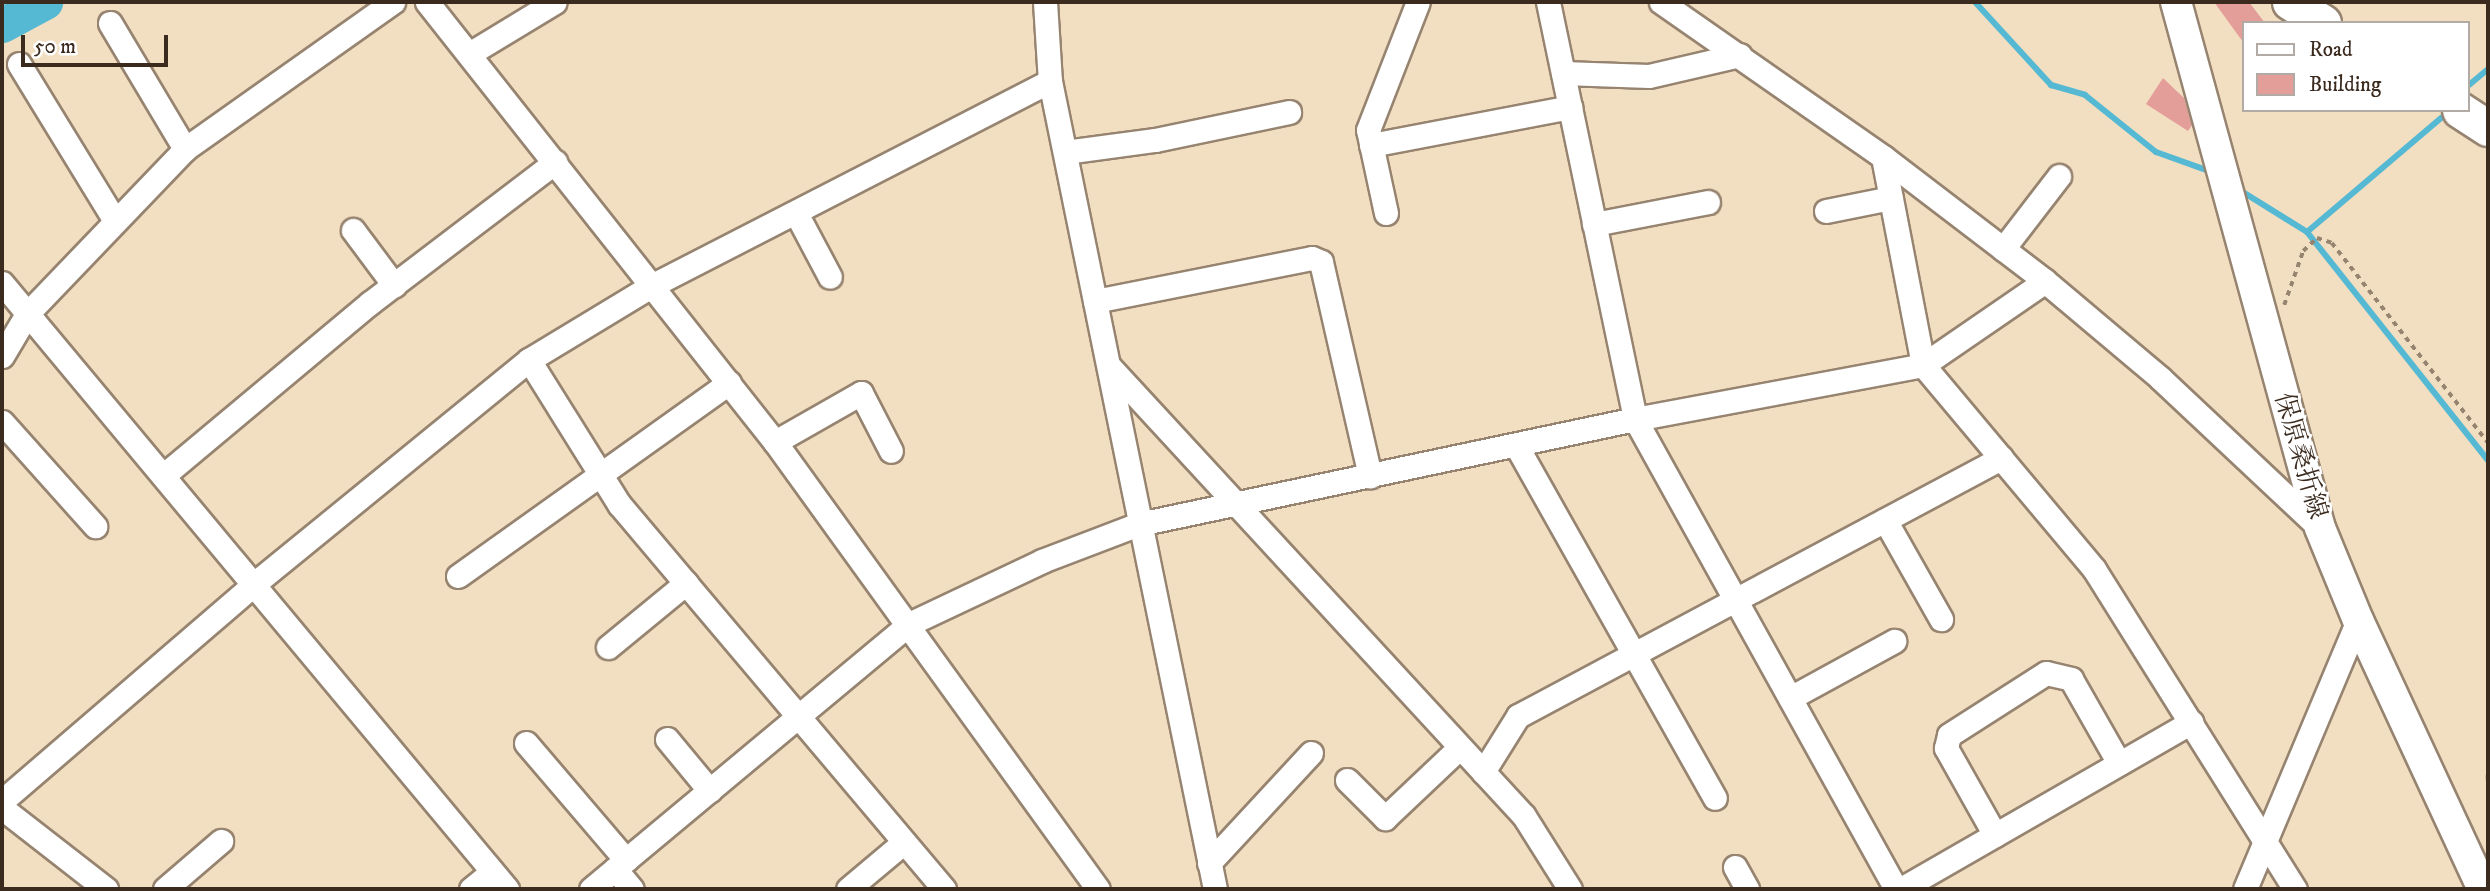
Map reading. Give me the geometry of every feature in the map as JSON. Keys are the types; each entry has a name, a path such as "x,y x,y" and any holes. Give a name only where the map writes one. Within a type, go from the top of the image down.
{"highway":[{"path":"2290,2 2320,21"},
{"path":"2463,112 2488,128"}],"main road":[{"name":"保原桑折線","path":"2176,2 2320,528 2358,620 2483,889"}],"street":[{"path":"2,356 27,314 114,219 185,149 393,2"},
{"path":"427,2 775,442 1098,889"},
{"path":"469,54 555,2"},
{"path":"1045,2 1050,81 1215,889"},
{"path":"1386,213 1368,130 1418,2"},
{"path":"1548,2 1635,419 1898,889 2191,722"},
{"path":"1661,2 1883,157 2045,281 2160,378 2320,528"},
{"path":"110,23 185,149"},
{"path":"1563,74 1648,76 1740,55"},
{"path":"19,64 114,219"},
{"path":"2,801 254,584 529,360 653,285 1050,81"},
{"path":"1371,145 1570,107"},
{"path":"1065,152 1155,140 1289,111"},
{"path":"1883,157 1923,365 2094,569 2267,838 2295,889"},
{"path":"164,475 394,285 555,162"},
{"path":"2003,249 2059,176"},
{"path":"1826,211 1891,198"},
{"path":"1594,224 1708,202"},
{"path":"796,213 830,277"},
{"path":"353,230 394,285"},
{"path":"1095,301 1312,258 1321,262 1370,476"},
{"path":"591,889 909,624 996,581 1139,524 1635,419 1923,365 2045,281"},
{"path":"2,284 500,881 471,889"},
{"path":"529,360 619,504 944,889"},
{"path":"1108,366 1524,816 1570,889"},
{"path":"458,576 729,383"},
{"path":"775,442 861,393 891,451"},
{"path":"2,422 95,526"},
{"path":"1516,445 1715,798"},
{"path":"1483,772 1518,716 2001,458"},
{"path":"1885,520 1941,619"},
{"path":"608,647 686,583"},
{"path":"2245,889 2358,620"},
{"path":"1790,698 1894,641"},
{"path":"1995,835 1946,748 1949,735 2046,673 2071,679 2119,763"},
{"path":"667,739 710,790"},
{"path":"526,743 621,864 632,889"},
{"path":"1347,780 1385,818 1460,747"},
{"path":"1209,863 1311,753"},
{"path":"2,808 106,889"},
{"path":"165,889 221,841"},
{"path":"848,889 904,842"},
{"path":"1735,867 1747,889"}],"path":[{"path":"2263,324 2285,305 2308,243 2317,237 2332,243 2488,443"}],"building":[{"path":"2214,2 2249,2 2263,21 2242,21 2242,41"},
{"path":"2163,78 2184,98 2192,125 2188,131 2146,104"}],"waterway":[{"path":"2,25 45,2"},
{"path":"1975,2 2051,85 2085,95 2156,152 2212,172"},
{"path":"2469,85 2488,69"},
{"path":"2307,232 2441,118"},
{"path":"2238,189 2307,232 2488,460"}]}
